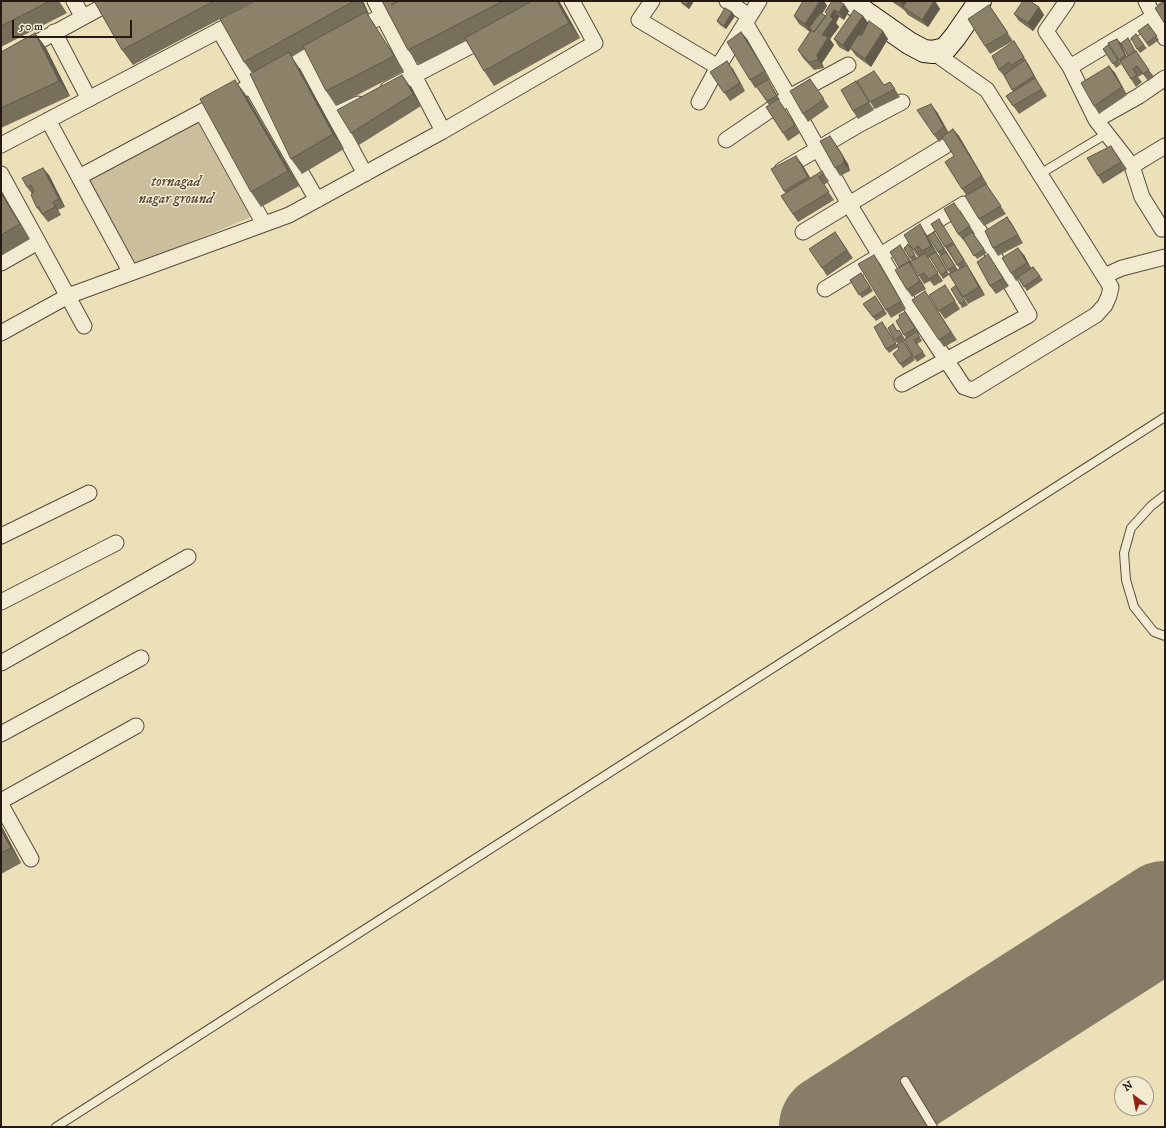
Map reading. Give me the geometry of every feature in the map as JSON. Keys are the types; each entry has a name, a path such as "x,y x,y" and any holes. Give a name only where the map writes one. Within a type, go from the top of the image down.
{"street":[{"path":"74,1 82,16"},
{"path":"1,62 82,16 113,1"},
{"path":"1,145 275,1"},
{"path":"375,1 443,131"},
{"path":"1,333 68,296 289,215 443,131 595,43 572,1"},
{"path":"652,1 639,20 718,67"},
{"path":"727,1 748,20 849,204 945,360 964,387 973,390 1096,315 1105,305 1110,296 1111,287 987,90 934,52 924,50 909,43 849,1"},
{"path":"699,102 718,67 759,1"},
{"path":"934,52 945,48 956,37 980,1"},
{"path":"1067,1 1046,31 1070,67 1096,120 1132,166 1142,197 1162,229 1165,228"},
{"path":"1146,1 1160,13 1165,38"},
{"path":"1070,67 1160,13"},
{"path":"79,178 339,39 386,22 403,20"},
{"path":"219,30 317,200"},
{"path":"334,115 414,76 502,30"},
{"path":"54,32 89,99"},
{"path":"303,58 365,174"},
{"path":"726,140 789,97 848,65"},
{"path":"1096,120 1139,96 1165,78"},
{"path":"774,174 818,150 860,124 902,102"},
{"path":"202,112 264,224"},
{"path":"48,120 131,273"},
{"path":"803,232 944,146"},
{"path":"1132,166 1165,146"},
{"path":"1,175 84,326"},
{"path":"825,289 969,201 1029,315 902,384"},
{"path":"1,263 38,242"},
{"path":"1104,276 1122,268 1165,257"},
{"path":"1,536 89,493"},
{"path":"1,602 116,543"},
{"path":"1,664 188,557"},
{"path":"1,734 141,658"},
{"path":"1,801 136,726"},
{"path":"1,805 31,859"}],"lane":[{"path":"1040,174 1106,134"},
{"path":"56,1127 921,571 1165,416"},
{"path":"1165,495 1151,506 1131,528 1124,553 1126,580 1134,607 1154,632 1165,636"},
{"path":"905,1081 933,1127"}],"green space":[{"name":"tornagad nagar ground","path":"199,119 251,217 135,265 87,181"}],"building":[{"path":"1,1 50,1 1,26"},
{"path":"94,1 214,1 122,50"},
{"path":"255,1 354,1 244,62 220,19"},
{"path":"382,1 398,1 391,5 399,1 503,1 408,50"},
{"path":"532,1 557,1 569,23 484,71 465,38"},
{"path":"680,1 689,1 686,5"},
{"path":"803,1 820,1 805,24 794,16"},
{"path":"832,1 837,1 844,4 839,12 834,10 830,16 833,19 822,35 828,37 817,55 818,60 809,62 798,50 811,30 814,32 827,14 825,12"},
{"path":"907,1 934,1 922,20 903,7"},
{"path":"1023,1 1030,1 1039,7 1028,23 1014,14"},
{"path":"1165,2 1165,24 1155,8"},
{"path":"989,5 1008,33 985,46 968,19"},
{"path":"725,8 732,12 724,26 717,21"},
{"path":"854,10 863,16 843,45 834,39"},
{"path":"366,12 394,56 326,91 303,46"},
{"path":"820,13 826,16 814,32 809,28"},
{"path":"869,21 883,31 865,59 850,48 858,35 862,35"},
{"path":"1148,24 1157,36 1147,43 1138,31"},
{"path":"741,32 765,71 750,80 727,42"},
{"path":"35,33 59,81 1,108 1,52"},
{"path":"1136,34 1144,45 1137,49 1131,38"},
{"path":"1128,38 1135,51 1128,56 1121,43"},
{"path":"1117,39 1125,55 1119,60 1108,43"},
{"path":"1014,41 1024,57 1012,65 1009,62 999,70 992,56"},
{"path":"1108,45 1118,60 1113,64 1103,49"},
{"path":"1136,51 1149,70 1143,74 1137,66 1133,69 1137,75 1131,79 1120,61"},
{"path":"289,52 333,134 291,159 250,74"},
{"path":"1025,60 1034,76 1012,90 1004,75"},
{"path":"727,61 740,83 724,93 710,72"},
{"path":"1109,66 1122,87 1094,106 1081,83"},
{"path":"874,71 884,85 890,82 895,89 870,102 857,81"},
{"path":"402,75 413,94 351,133 337,110"},
{"path":"1035,78 1042,89 1013,106 1006,96"},
{"path":"810,79 824,99 803,114 790,91"},
{"path":"235,80 288,171 251,192 200,99"},
{"path":"768,80 777,96 767,101 756,86"},
{"path":"856,81 869,102 853,111 841,90"},
{"path":"778,99 795,125 783,133 766,107"},
{"path":"931,104 944,127 934,135 917,110"},
{"path":"953,129 982,176 962,189 945,162 954,156 942,137"},
{"path":"830,136 843,156 844,163 835,168 820,141"},
{"path":"1111,146 1121,162 1098,176 1087,158"},
{"path":"796,156 808,177 784,191 771,169"},
{"path":"43,168 59,199 53,202 55,207 42,214 39,207 37,208 31,195 34,191 31,185 27,187 22,178"},
{"path":"822,171 824,174 819,177 829,192 793,214 781,196"},
{"path":"986,184 1001,206 979,219 965,196"},
{"path":"1,193 20,224 1,235"},
{"path":"954,203 970,226 958,234 944,209"},
{"path":"1007,217 1018,235 993,248 985,231"},
{"path":"939,219 953,242 945,247 931,224"},
{"path":"920,224 931,246 922,251 918,246 913,250 904,235"},
{"path":"835,232 847,250 822,268 809,249"},
{"path":"934,232 944,249 938,252 928,236"},
{"path":"972,232 984,249 974,256 963,238"},
{"path":"908,244 915,255 910,258 904,248"},
{"path":"954,244 964,260 957,265 947,248"},
{"path":"900,245 910,261 899,267 890,252"},
{"path":"1018,248 1027,263 1011,273 1002,258"},
{"path":"936,252 947,271 941,275 929,256"},
{"path":"946,252 955,266 948,270 940,256"},
{"path":"925,253 938,273 929,279 924,273 919,276 910,262"},
{"path":"988,254 1003,278 990,286 977,262"},
{"path":"874,255 901,301 886,310 858,264"},
{"path":"909,262 920,281 907,290 895,270"},
{"path":"967,265 979,287 963,297 949,274"},
{"path":"1033,267 1040,276 1024,287 1018,277"},
{"path":"861,273 870,287 859,295 850,280"},
{"path":"945,285 955,301 939,311 929,295"},
{"path":"955,286 965,301 960,304 951,289"},
{"path":"925,291 951,332 939,340 912,300"},
{"path":"875,296 884,310 873,317 863,304"},
{"path":"905,312 915,328 904,335 896,321 900,318 899,315"},
{"path":"882,322 896,343 886,349 874,327"},
{"path":"893,324 897,331 899,330 902,335 895,340 888,328"},
{"path":"917,331 919,337 914,340 923,352 914,358 904,340"},
{"path":"903,341 912,356 900,364 893,354 899,349 897,345"},
{"path":"1,830 11,848 1,853"}],"runway":[{"path":"833,1127 1165,915"}]}
